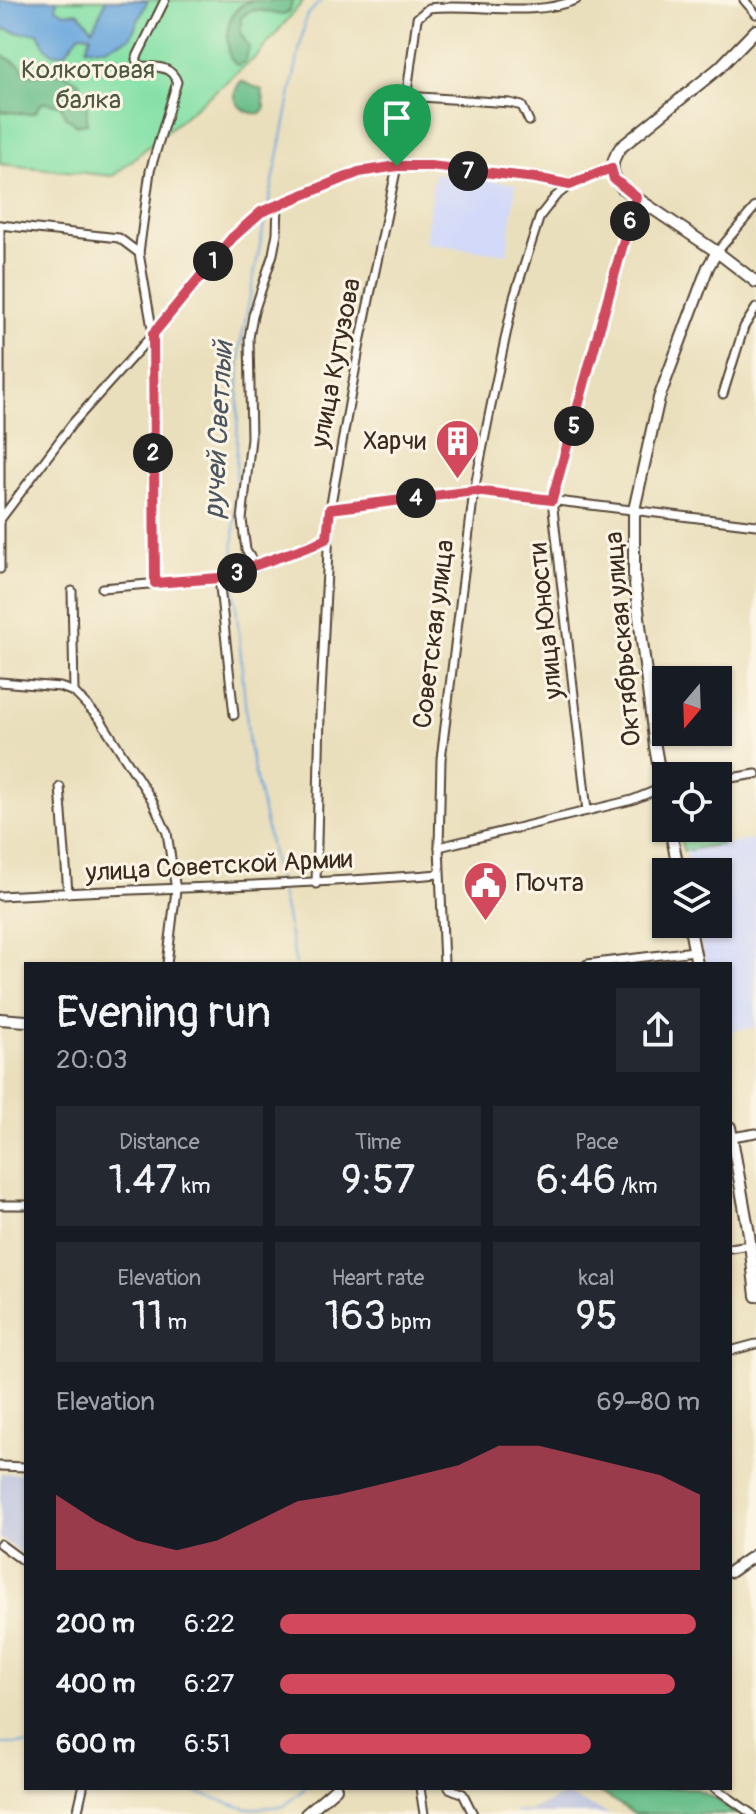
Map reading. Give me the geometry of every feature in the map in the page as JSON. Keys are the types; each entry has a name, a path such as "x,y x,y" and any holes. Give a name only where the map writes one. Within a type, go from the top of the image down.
{"street":[{"path":"155,583 153,334 139,253 150,171 177,82 169,71 160,66 140,66 136,59 165,0"},
{"name":"улица Кутузова","path":"316,884 330,509 397,166 416,24 424,10 546,8 576,0"},
{"path":"744,0 756,14"},
{"path":"756,30 719,68 628,141 614,156 611,168 614,179 636,197 756,282"},
{"path":"406,96 510,103 522,106 529,121"},
{"path":"1,520 72,424 153,334 232,238 270,208 359,172 397,166 430,166 570,185 611,168"},
{"name":"Советская улица","path":"444,962 439,874 441,759 474,491 511,311 529,245 540,216 555,197 570,185"},
{"name":"улица Юности","path":"587,811 552,500 636,197"},
{"name":"Октябрьская улица","path":"660,762 634,576 634,510 659,398 708,267 756,206"},
{"path":"256,567 246,550 242,520 251,438 249,338 277,233 270,208"},
{"path":"0,569 0,225 119,238 139,253"},
{"path":"723,394 744,327 756,308"},
{"path":"330,509 474,491 756,525"},
{"path":"102,588 219,578 256,567 327,538"},
{"path":"219,578 234,715"},
{"path":"72,591 74,692"},
{"path":"0,682 60,687 74,692 100,719 152,800 167,833 176,890 167,962"},
{"path":"732,778 756,774"},
{"path":"60,787 68,893"},
{"path":"439,847 632,800 652,792"},
{"name":"улица Советской Армии","path":"0,896 252,884 316,884 439,874"},
{"path":"692,938 697,962"},
{"path":"603,962 694,951"},
{"path":"0,1019 24,1021"},
{"path":"732,1132 756,1133"},
{"path":"732,1138 756,1296"},
{"path":"0,1205 24,1205"},
{"path":"732,1248 750,1245"},
{"path":"732,1350 756,1344"},
{"path":"0,1466 24,1467"},
{"path":"0,1544 24,1562"},
{"path":"732,1571 756,1554"},
{"path":"742,1565 756,1564"},
{"path":"77,1814 83,1790"},
{"path":"306,1814 334,1790"},
{"path":"420,1790 424,1814"},
{"path":"454,1790 463,1794 473,1814"},
{"path":"718,1790 752,1814"}],"shaded area":[{"path":"434,173 516,184 507,254 425,243"},
{"path":"756,839 756,1027 732,1031 732,962 705,962 700,938 732,938 732,858 687,858 686,850"},
{"path":"0,1473 24,1474 24,1555 0,1538"},
{"path":"565,1795 610,1814 515,1814 516,1810 529,1811"}],"green space":[{"name":"Колкотовая балка","path":"0,0 304,0 257,56 113,176 0,164"},
{"path":"252,0 293,0 289,11 283,15 256,10 241,18 241,34 249,47 245,62 237,65 229,52 229,22 235,11"},
{"path":"0,54 20,65 26,75 64,73 79,82 87,108 87,123 76,125 66,117 60,105 45,102 39,105 36,112 28,114 0,111"},
{"path":"241,81 262,90 265,107 260,114 247,111 238,104 235,94"},
{"path":"681,842 721,842 721,844 683,851"},
{"path":"597,1790 697,1790 738,1814 635,1814"}],"water":[{"path":"0,0 57,0 56,8 65,13 78,12 93,29 106,0 148,0 130,38 105,48 86,48 91,35 80,34 65,53 54,54 45,47 38,33 19,33 0,28"}],"waterway":[{"name":"ручей Светлый","path":"268,207 306,17 321,0"},
{"name":"ручей Светлый","path":"266,214 240,347 233,570 249,746 278,881"},
{"name":"ручей Светлый","path":"280,887 296,962"},
{"name":"ручей Светлый","path":"0,1744 24,1744"},
{"name":"ручей Светлый","path":"190,1790 247,1809 284,1806 303,1790"}],"place":[{"name":"Харчи","path":"457,480"},
{"name":"Почта","path":"485,922"}],"route":[{"path":"397,166 430,166 570,185 611,168 614,179 636,197 552,500 474,491 330,509 327,538 313,545 219,578 155,583 153,334 232,238 261,212 359,172 397,166"}]}
